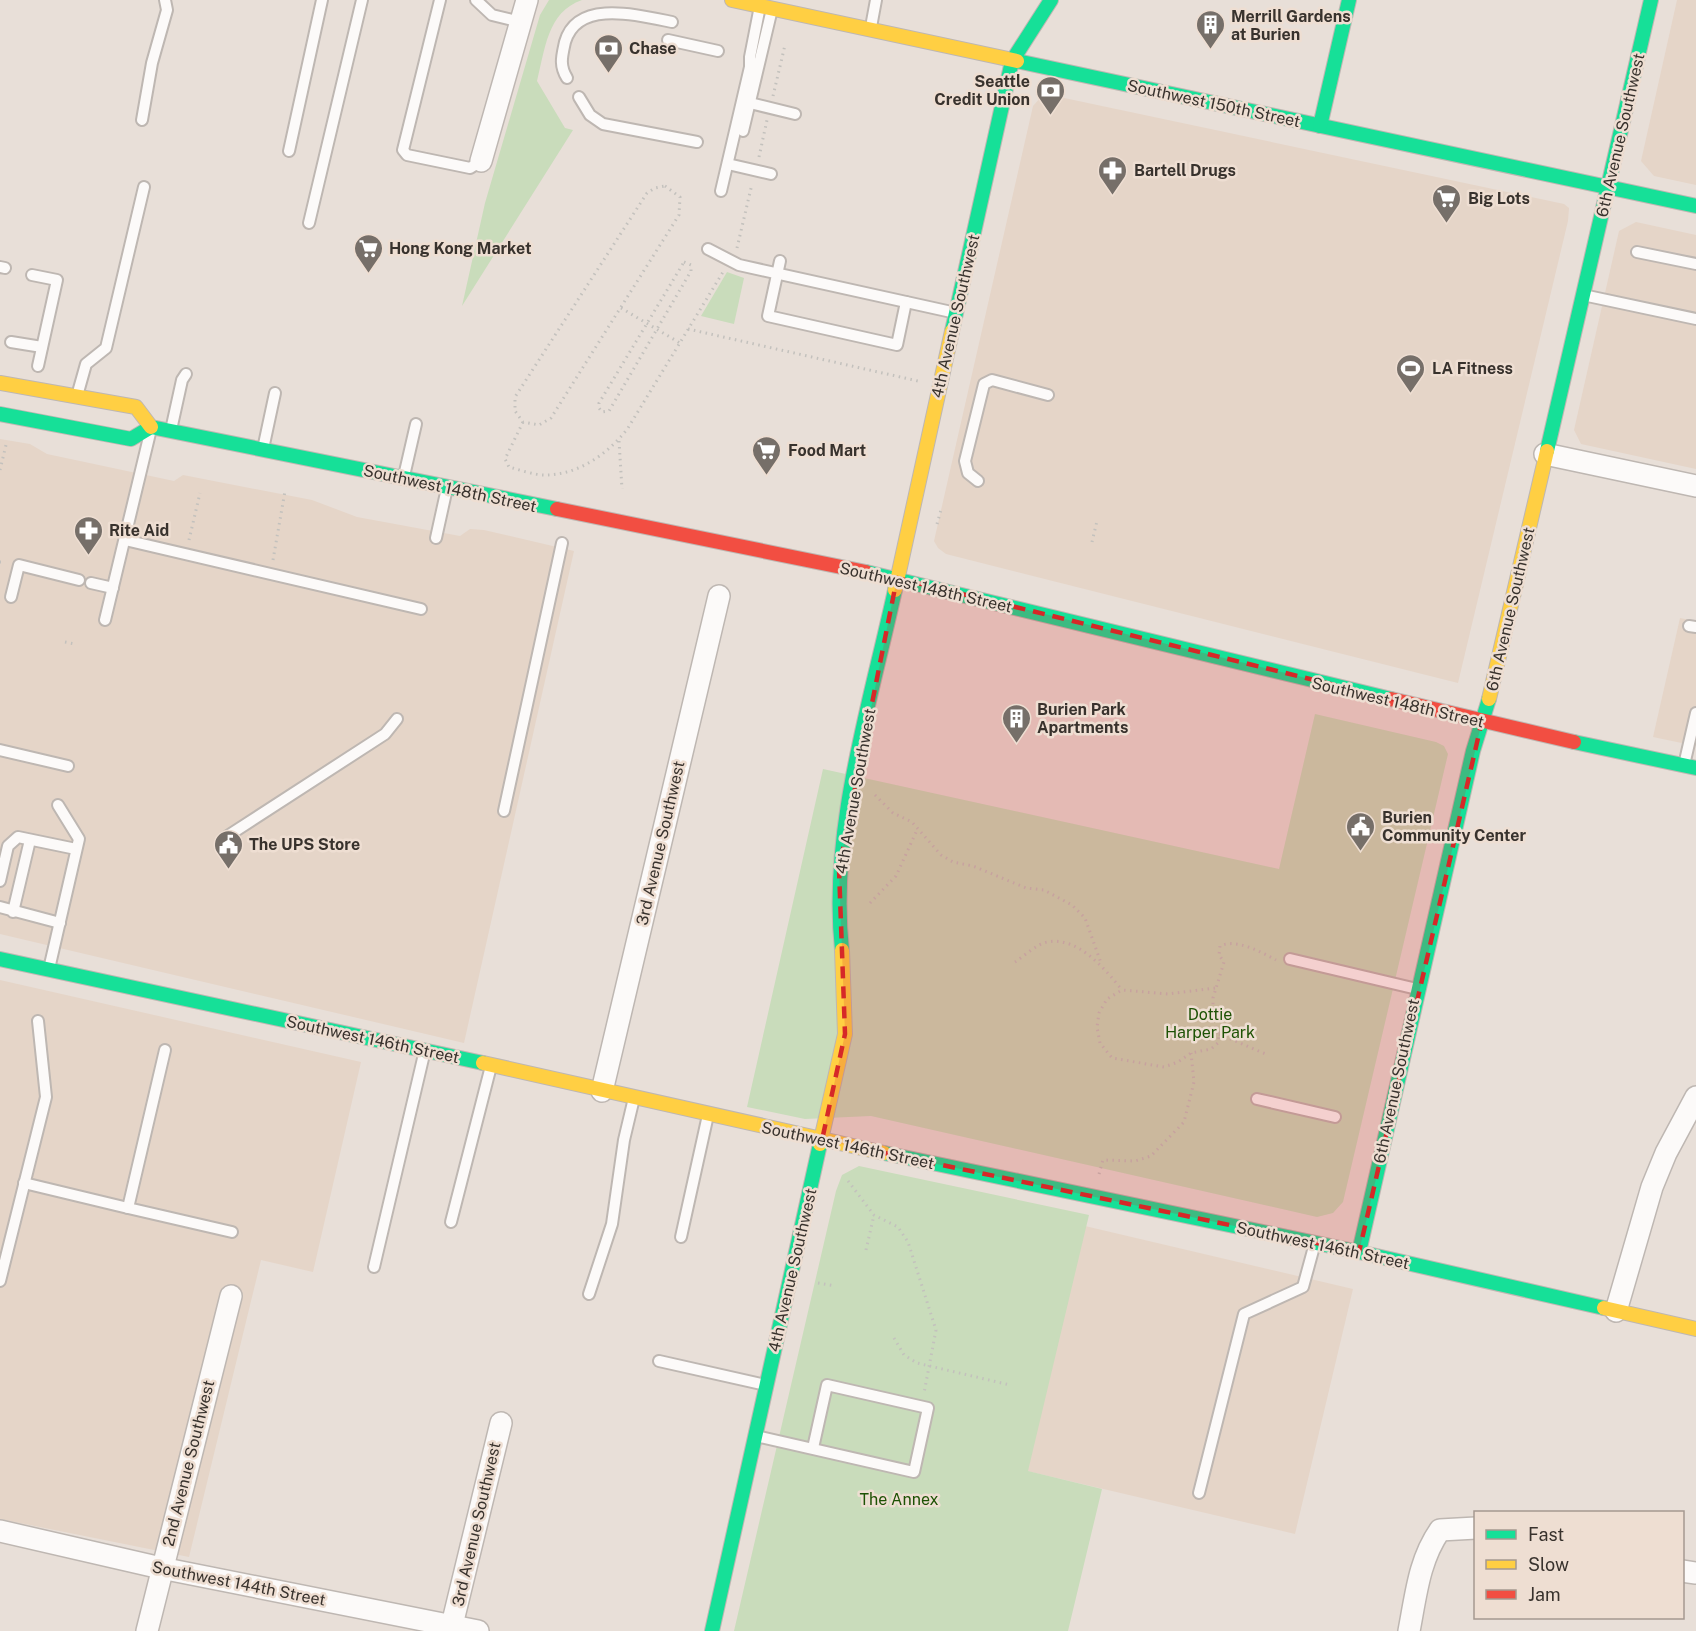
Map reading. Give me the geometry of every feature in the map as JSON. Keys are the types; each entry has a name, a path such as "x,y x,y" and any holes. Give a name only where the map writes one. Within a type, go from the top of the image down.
{"street":[{"path":"481,161 527,0"},
{"name":"Southwest 150th Street","path":"732,0 1696,206"},
{"name":"4th Avenue Southwest","path":"711,1631 845,1034 844,974 839,926 839,869 854,777 1012,61 1050,0"},
{"path":"1320,126 1349,0"},
{"name":"6th Avenue Southwest","path":"1359,1252 1417,989 1482,721 1492,689 1651,0"},
{"path":"0,383 136,407 151,427 131,439 0,414"},
{"name":"Southwest 148th Street","path":"151,427 897,578 1482,721 1690,767"},
{"path":"1545,454 1696,486"},
{"name":"3rd Avenue Southwest","path":"603,1090 719,596"},
{"name":"Southwest 146th Street","path":"0,959 425,1050 822,1140 1359,1252 1696,1329"},
{"path":"1616,1311 1652,1187 1665,1154 1696,1097"},
{"name":"2nd Avenue Southwest","path":"147,1631 231,1296"},
{"name":"3rd Avenue Southwest","path":"452,1625 501,1423"},
{"path":"1409,1631 1423,1560 1440,1530 1474,1528"},
{"name":"Southwest 144th Street","path":"0,1531 161,1568 478,1631"}],"lane":[{"path":"142,120 152,63 167,10 165,0"},
{"path":"289,151 322,0"},
{"path":"309,223 362,0"},
{"path":"440,0 403,150 407,155 470,168 481,161"},
{"path":"476,0 492,15 521,22"},
{"path":"870,30 876,0"},
{"path":"567,78 561,62 567,30 571,22 584,12 603,7 672,22"},
{"path":"766,8 750,103 732,167 771,174"},
{"path":"721,191 750,67 750,57 766,8"},
{"path":"668,40 718,51"},
{"path":"579,97 590,115 603,123 697,142"},
{"path":"750,103 795,114"},
{"path":"76,397 86,364 106,348 144,187"},
{"path":"708,249 730,260 778,274 956,313"},
{"path":"1637,252 1696,264"},
{"path":"780,261 768,316 897,345 906,302"},
{"path":"32,274 57,280 38,366"},
{"path":"1582,295 1696,319"},
{"path":"11,342 42,347"},
{"path":"171,430 182,380 186,374"},
{"path":"978,481 968,473 965,461 984,384 992,380 1048,395"},
{"path":"263,449 275,393"},
{"path":"404,479 416,424"},
{"path":"105,620 151,427"},
{"path":"436,538 447,488"},
{"path":"125,540 420,609"},
{"path":"504,811 562,543"},
{"path":"11,597 19,565 79,580"},
{"path":"91,583 113,588"},
{"path":"1690,767 1696,713"},
{"path":"223,839 385,734 397,719"},
{"path":"0,750 68,766"},
{"path":"49,970 79,839 58,805"},
{"path":"0,881 8,846 18,837 76,849"},
{"path":"14,912 30,840"},
{"path":"0,907 60,923"},
{"path":"1290,959 1417,989"},
{"path":"0,1281 46,1097 38,1021"},
{"path":"128,1208 165,1050"},
{"path":"374,1267 425,1050"},
{"path":"451,1222 491,1065"},
{"path":"589,1294 612,1224 624,1140 634,1098"},
{"path":"1257,1099 1335,1117"},
{"path":"681,1237 708,1114"},
{"path":"24,1183 232,1232"},
{"path":"1198,1493 1244,1314 1303,1287 1315,1243"},
{"path":"659,1361 766,1385"},
{"path":"755,1436 914,1472 928,1408 827,1385 813,1448"}],"path":[{"path":"523,422 505,459 505,464 509,467 546,475 587,464 610,450 619,441 738,245 785,45"},
{"path":"658,187 669,188 680,197 681,211 621,308 551,418 539,425 523,422 514,411 515,397 647,193 658,187"},
{"path":"689,263 692,270 609,411 602,412 598,404 646,323 681,264 689,263"},
{"path":"621,308 680,342"},
{"path":"688,329 922,382"},
{"path":"619,441 622,489"},
{"path":"0,470 6,445"},
{"path":"263,558 273,560 285,491"},
{"path":"199,543 189,541 200,493"},
{"path":"938,524 941,510"},
{"path":"1092,542 1097,521"},
{"path":"65,642 75,644"},
{"path":"854,777 871,790 893,813 912,822 941,855 953,862 973,866 1026,888 1044,890 1072,905 1085,918 1101,963 1122,990"},
{"path":"870,903 896,876 917,830"},
{"path":"1015,962 1046,942 1074,946 1101,963"},
{"path":"1215,988 1168,994 1122,990 1107,999 1099,1013 1097,1028 1100,1043 1112,1058 1164,1067 1178,1062 1191,1053 1211,1049 1218,1043 1219,1034 1213,1021 1215,988 1221,981 1224,962 1219,955 1220,946 1227,943 1257,950 1278,961"},
{"path":"1219,1034 1268,1055"},
{"path":"1099,1171 1103,1160 1135,1161 1151,1156 1184,1122 1194,1082 1191,1053"},
{"path":"848,1181 874,1215 898,1227 908,1242 936,1330 921,1407"},
{"path":"866,1250 874,1215"},
{"path":"818,1283 835,1286"},
{"path":"894,1338 904,1355 929,1366 1010,1384"}],"highlighted area":[{"path":"897,578 1482,721 1359,1252 822,1140 845,1034 839,869"}],"shaded area":[{"path":"1677,0 1696,0 1696,185 1654,176 1641,161"},
{"path":"1050,95 1564,204 1569,208 1568,221 1458,683 946,554 938,548 934,541 1033,106 1041,97"},
{"path":"1636,222 1696,235 1696,469 1581,444 1574,430 1619,231"},
{"path":"0,439 30,444 47,454 174,481 183,475 312,500 357,517 460,536 470,529 484,530 574,551 464,1043 0,934"},
{"path":"1680,618 1696,621 1696,746 1653,737"},
{"path":"0,980 361,1062 313,1272 261,1260 189,1557 0,1519"},
{"path":"1085,1226 1353,1289 1295,1534 1027,1471"}],"green space":[{"path":"549,0 582,0 561,13 554,23 549,33 537,81 565,128 573,130 462,306 485,203 540,15"},
{"path":"727,272 744,278 734,324 701,316"},
{"name":"Dottie Harper Park","path":"1315,714 1436,742 1444,746 1448,754 1343,1202 1333,1213 1317,1217 871,1116 805,1119 747,1107 823,769 1279,869"},
{"name":"The Annex","path":"859,1166 1089,1215 1028,1471 1102,1489 1068,1631 734,1631 836,1191 842,1175"}],"traffic: fast":[{"path":"952,331 1012,61 1051,0"},
{"path":"1320,126 1349,0"},
{"path":"1547,451 1651,0"},
{"path":"1017,61 1696,206"},
{"path":"0,414 131,439 151,427 557,509"},
{"path":"866,572 1391,699"},
{"path":"842,950 841,860 846,815 864,723 895,590"},
{"path":"1359,1252 1473,751 1489,699"},
{"path":"1574,742 1696,768"},
{"path":"0,959 483,1063"},
{"path":"712,1631 820,1144"},
{"path":"884,1153 1359,1252 1604,1308"}],"traffic: slow":[{"path":"732,0 1017,61"},
{"path":"895,590 952,331"},
{"path":"0,383 136,407 151,427"},
{"path":"1489,699 1547,451"},
{"path":"820,1144 845,1034 842,950"},
{"path":"483,1063 884,1153"},
{"path":"1604,1308 1696,1329"}],"traffic: jam":[{"path":"557,509 866,572"},
{"path":"1391,699 1574,742"}],"place":[{"name":"Merrill Gardens at Burien","path":"1210,50"},
{"name":"Chase","path":"608,74"},
{"name":"Seattle Credit Union","path":"1051,116"},
{"name":"Bartell Drugs","path":"1113,196"},
{"name":"Big Lots","path":"1447,224"},
{"name":"Hong Kong Market","path":"368,274"},
{"name":"LA Fitness","path":"1411,394"},
{"name":"Food Mart","path":"767,476"},
{"name":"Rite Aid","path":"88,556"},
{"name":"Burien Park Apartments","path":"1016,744"},
{"name":"Burien Community Center","path":"1361,852"},
{"name":"The UPS Store","path":"228,870"}]}
